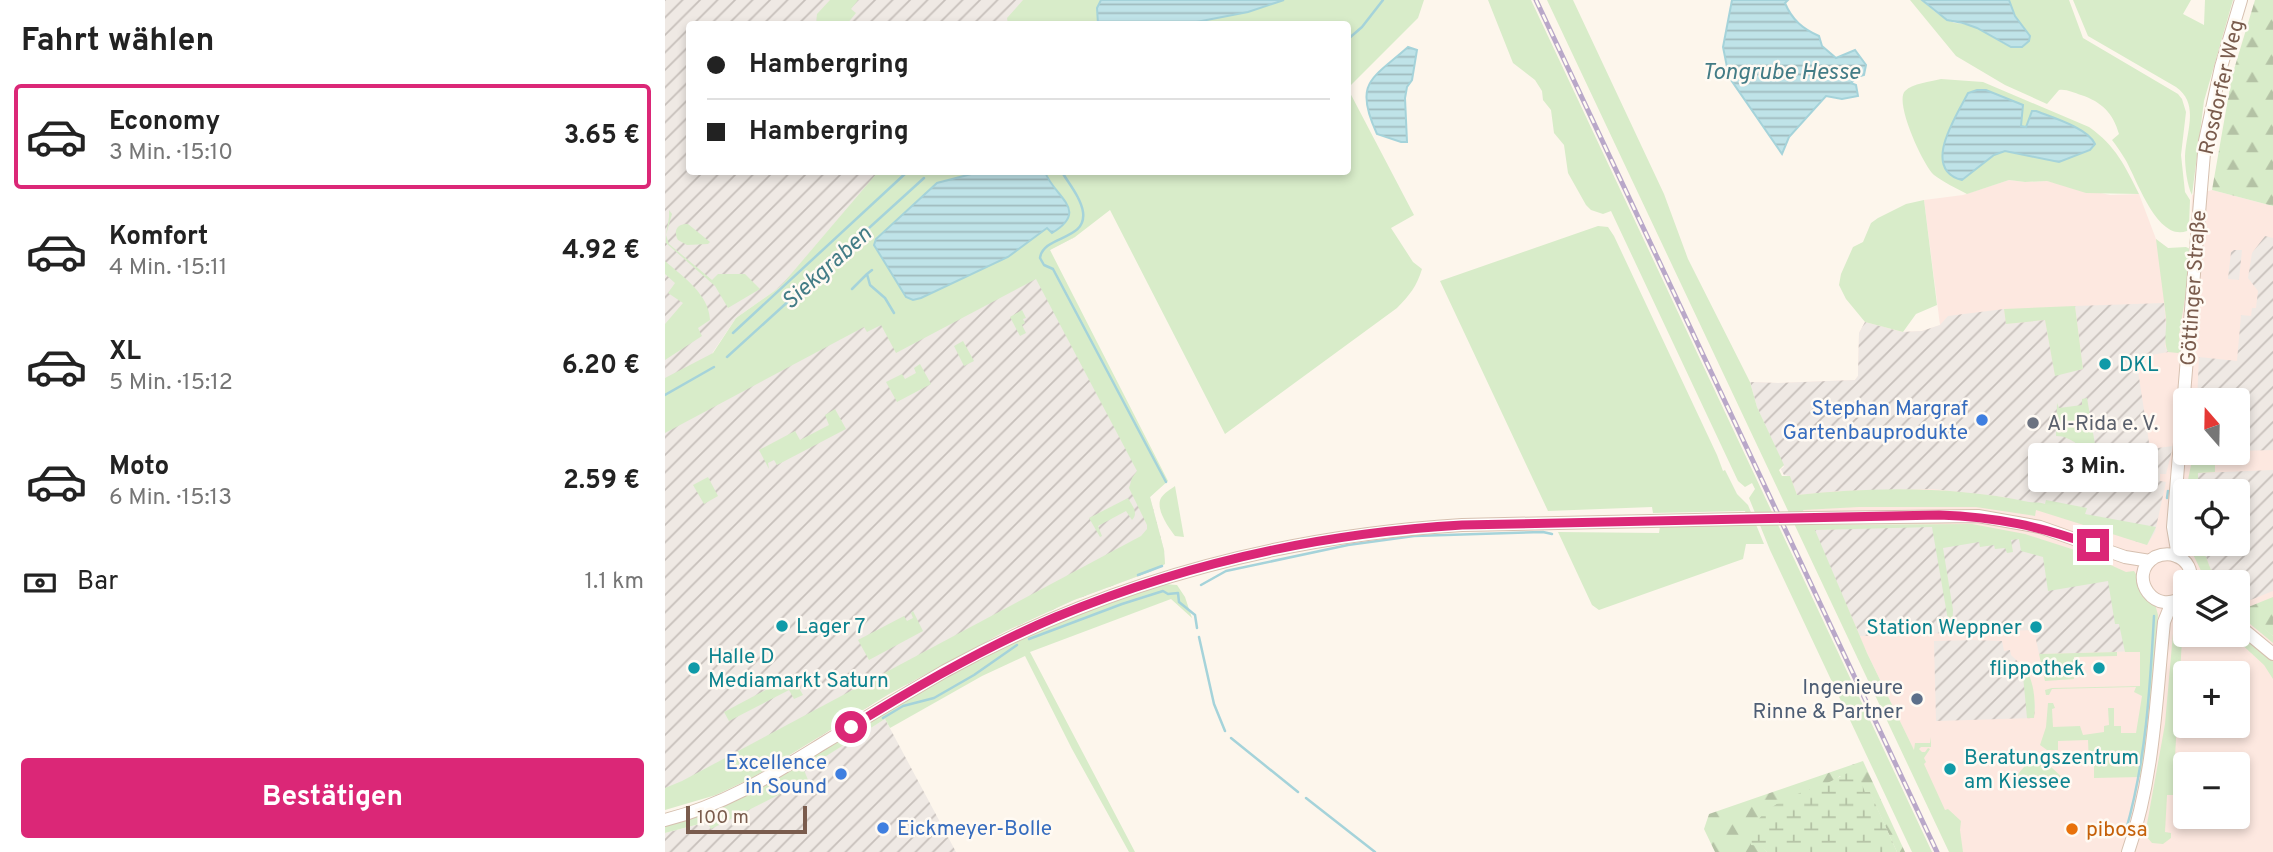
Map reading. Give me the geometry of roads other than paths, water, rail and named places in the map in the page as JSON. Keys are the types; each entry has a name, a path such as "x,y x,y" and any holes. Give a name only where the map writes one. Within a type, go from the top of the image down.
{"main road":[{"name":"Rosdorfer Weg","path":"2202,174 2205,141 2216,87 2241,0"},
{"name":"Göttinger Straße","path":"2177,479 2202,174"},
{"path":"665,820 711,806 756,785 916,688 1057,617 1180,573 1273,549 1325,539 1475,524 1978,516 2040,527 2125,557 2150,561"},
{"name":"Göttinger Straße","path":"2164,554 2173,527"},
{"path":"2129,852 2152,753 2164,622 2172,602 2158,601 2150,595 2145,587 2143,574 2150,561 2164,554 2173,555"},
{"name":"Göttinger Straße","path":"2178,556 2190,570"},
{"path":"2125,557 2143,574"},
{"path":"2158,601 2164,622"},
{"path":"2250,635 2273,654"}],"water":[{"path":"1101,0 1284,0 1248,12 1202,21 1098,21 1097,8"},
{"name":"Tongrube Hesse","path":"1732,0 1788,0 1785,3 1795,19 1819,36 1822,46 1836,58 1855,50 1866,65 1864,75 1851,83 1856,85 1858,96 1842,99 1826,96 1789,137 1782,154 1729,77 1723,47"},
{"path":"1922,0 2009,0 2015,16 2030,36 2029,41 2022,47 2011,47 1977,28 1947,20"},
{"path":"1408,47 1417,50 1412,80 1407,87 1405,98 1407,142 1401,142 1377,134 1370,117 1367,92 1376,75"},
{"path":"1986,90 2023,105 2021,126 2026,127 2032,111 2036,111 2077,128 2095,144 2090,150 2059,162 2005,151 1994,155 1962,180 1950,174 1944,165 1945,141 1968,93"},
{"path":"968,175 1047,175 1067,204 1068,217 1063,225 1052,233 1047,228 1008,257 913,300 906,297 874,245 876,239 937,183"}],"waterway":[{"name":"Siekgraben","path":"1351,37 1383,0"},
{"path":"733,333 904,175"},
{"path":"1064,175 1080,202 1082,221 1072,233 1049,245 1040,258 1044,265 1053,269 1166,482"},
{"name":"Siekgraben","path":"727,357 924,178"},
{"path":"872,270 867,274 870,285 885,298 894,313"},
{"path":"852,289 867,274"},
{"name":"Siekgraben","path":"665,395 714,367"},
{"path":"2167,498 2168,491"},
{"path":"1201,585 1226,571 1348,545 1414,536 1543,532 1552,534"},
{"path":"1138,575 1162,566"},
{"path":"1029,639 1163,591 1168,594 1178,593 1179,602 1195,615 1197,628"},
{"path":"2126,830 2143,751 2154,616"},
{"path":"1199,637 1214,704 1225,731"},
{"path":"883,718 903,706 934,698 974,675 1017,645"},
{"path":"1231,738 1298,792"},
{"path":"1306,798 1375,852"}],"railway":[{"path":"1536,0 1937,852"}],"place":[{"name":"DKL","path":"2105,364"},
{"name":"Stephan Margraf Gartenbauprodukte","path":"1982,420"},
{"name":"Al-Rida e. V.","path":"2033,423"},
{"name":"Lager 7","path":"782,626"},
{"name":"Station Weppner","path":"2036,627"},
{"name":"Halle D Mediamarkt Saturn","path":"694,668"},
{"name":"flippothek","path":"2099,668"},
{"name":"Ingenieure Rinne & Partner","path":"1917,699"},
{"name":"Beratungszentrum am Kiessee","path":"1950,769"},
{"name":"Excellence in Sound","path":"841,774"},
{"name":"Eickmeyer-Bolle","path":"883,828"},
{"name":"pibosa","path":"2072,829"}]}
